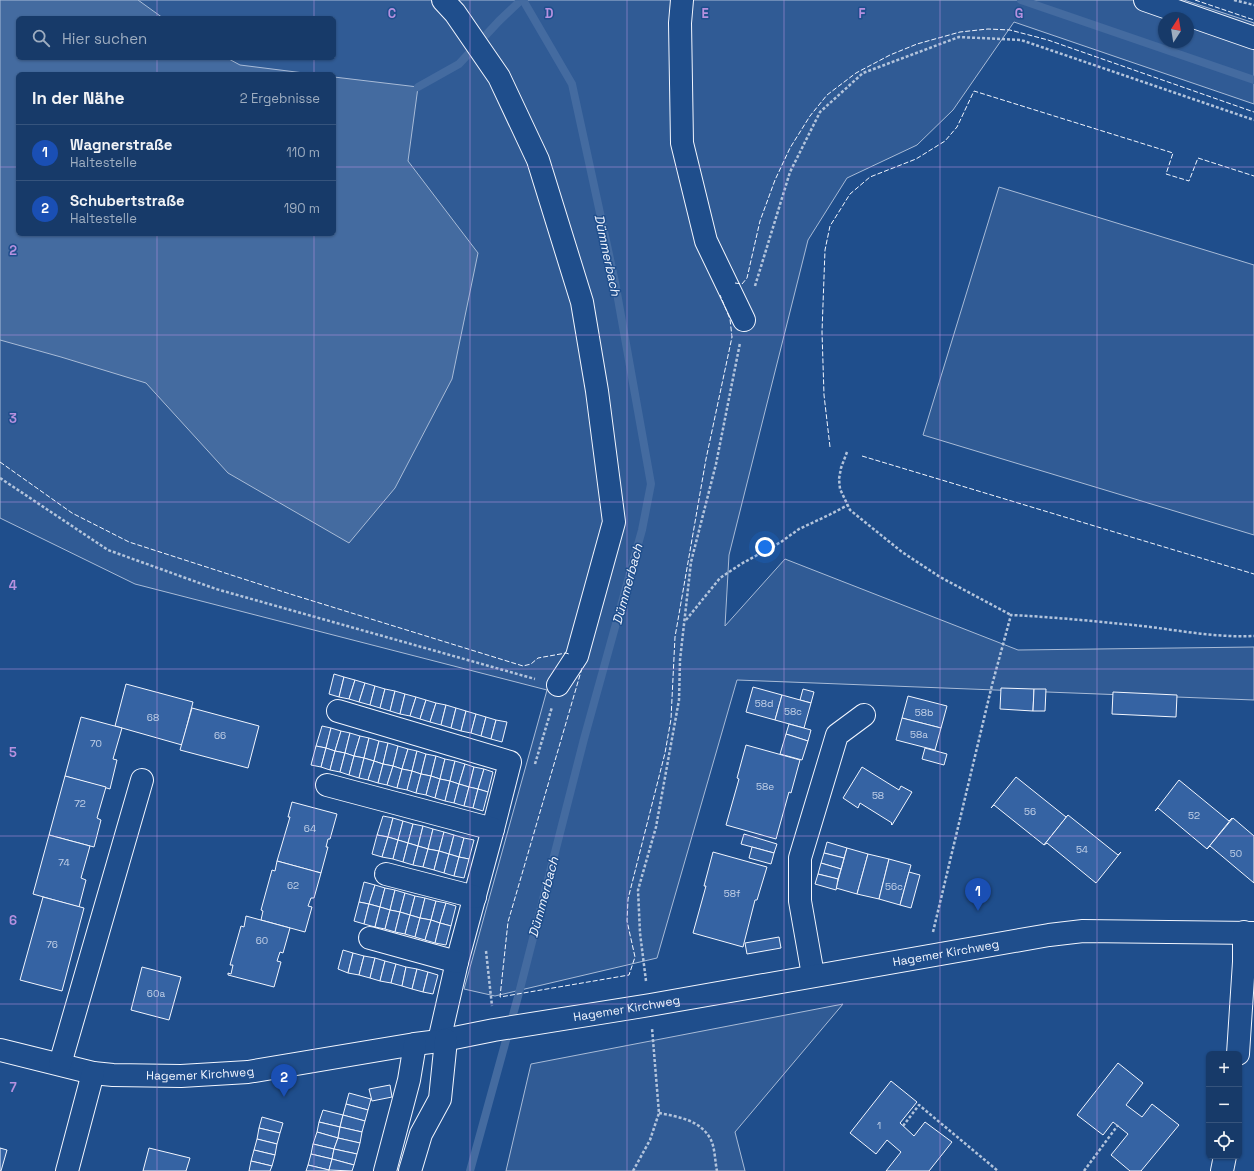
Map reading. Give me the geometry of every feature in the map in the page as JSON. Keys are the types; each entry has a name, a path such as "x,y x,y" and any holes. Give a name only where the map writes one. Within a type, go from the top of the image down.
{"street":[{"path":"443,0 455,12 499,77 538,160 582,302 597,391 614,522 577,656 558,685"},
{"path":"682,0 680,23 682,143 706,241 744,320"},
{"path":"1145,0 1254,38"},
{"path":"338,711 510,762 457,962 442,1040 440,1099 420,1134 410,1171"},
{"path":"813,975 800,901 800,858 837,735 864,715"},
{"path":"60,1064 142,780"},
{"path":"327,785 493,829"},
{"path":"386,874 475,897"},
{"name":"Hagemer Kirchweg","path":"0,1050 93,1072 113,1075 181,1076 248,1072 650,1005 927,955 1049,935 1083,931 1249,933"},
{"path":"1238,1051 1244,962 1249,933"},
{"path":"370,938 457,962"},
{"path":"385,1171 409,1080 415,1044"},
{"path":"67,1171 93,1072"},
{"path":"1222,1171 1224,1159"}],"path":[{"path":"1234,0 1254,5"},
{"path":"633,1171 650,1140 659,1113 650,1005 640,933 638,890 656,827 678,707 680,660 692,562 716,464 744,320 790,172 820,112 863,73 959,37 1021,40 1254,120"},
{"path":"847,452 841,468 839,479 840,489 850,510 902,552 940,577 1012,615 1133,625 1228,637 1254,636"},
{"path":"684,622 720,578 799,529 848,505"},
{"path":"927,955 992,685 1012,615"},
{"path":"903,1126 919,1105 998,1171"},
{"path":"659,1113 684,1118 702,1128 711,1140 717,1171"},
{"path":"1084,1171 1118,1125"}],"shaded area":[{"path":"0,0 1184,0 1254,23 1254,104 1014,22 953,110 917,145 847,178 808,240 729,555 725,626 785,559 1018,650 1254,647 1254,700 737,680 657,958 495,996 464,989 547,690 135,584 0,518"},
{"path":"0,0 138,0 160,16 16,16 16,60 231,60 240,65 296,72 16,72 16,236 336,236 336,77 418,87 408,161 478,253 452,379 395,488 349,543 228,473 146,383 0,340"},
{"path":"999,187 1254,265 1254,535 923,435"},
{"path":"843,1004 735,1132 745,1171 506,1171 531,1064"}],"building":[{"path":"334,674 344,677 339,697 329,694"},
{"path":"344,677 355,680 349,699 339,697"},
{"path":"355,680 365,683 359,702 349,699"},
{"path":"365,683 375,686 370,705 359,702"},
{"path":"126,684 193,702 182,745 115,726"},
{"path":"375,686 385,689 380,708 370,705"},
{"path":"753,687 782,695 775,720 746,712"},
{"path":"1001,688 1034,689 1033,711 1000,709"},
{"path":"385,689 395,691 390,711 380,708"},
{"path":"803,689 814,692 811,703 800,700"},
{"path":"1034,689 1046,689 1045,711 1033,711"},
{"path":"395,691 405,694 400,714 390,711"},
{"path":"1113,692 1177,695 1176,717 1112,714"},
{"path":"405,694 416,697 410,716 400,714"},
{"path":"782,695 811,703 804,728 775,720"},
{"path":"908,696 947,706 941,728 902,718"},
{"path":"416,697 426,700 420,719 410,716"},
{"path":"426,700 436,703 430,722 420,719"},
{"path":"436,703 446,705 441,725 430,722"},
{"path":"446,705 456,708 451,728 441,725"},
{"path":"192,708 259,726 248,768 180,750"},
{"path":"456,708 466,711 461,731 451,728"},
{"path":"466,711 476,714 471,733 461,731"},
{"path":"476,714 486,717 481,736 471,733"},
{"path":"81,717 122,728 113,759 117,760 110,789 65,776"},
{"path":"486,717 496,720 491,739 481,736"},
{"path":"902,718 941,728 935,750 896,740"},
{"path":"496,720 507,722 502,742 491,739"},
{"path":"789,724 811,730 808,741 786,734"},
{"path":"322,726 331,728 326,748 316,746"},
{"path":"331,728 341,731 335,751 326,748"},
{"path":"341,731 350,733 345,753 335,751"},
{"path":"350,733 360,736 354,756 345,753"},
{"path":"786,734 808,741 802,760 780,754"},
{"path":"360,736 369,738 364,758 354,756"},
{"path":"369,738 379,741 374,761 364,758"},
{"path":"379,741 388,743 383,764 374,761"},
{"path":"388,743 398,746 393,766 383,764"},
{"path":"746,745 800,760 791,793 789,792 776,839 726,825 739,779 737,778"},
{"path":"316,746 326,748 321,767 311,765"},
{"path":"398,746 408,749 402,769 393,766"},
{"path":"326,748 335,751 330,770 321,767"},
{"path":"925,748 947,754 944,765 922,759"},
{"path":"408,749 417,751 412,771 402,769"},
{"path":"335,751 345,753 340,772 330,770"},
{"path":"417,751 426,754 421,774 412,771"},
{"path":"345,753 354,756 349,775 340,772"},
{"path":"426,754 436,756 431,776 421,774"},
{"path":"354,756 364,758 359,778 349,775"},
{"path":"436,756 445,759 440,779 431,776"},
{"path":"364,758 374,761 368,780 359,778"},
{"path":"445,759 455,761 450,781 440,779"},
{"path":"374,761 383,764 378,783 368,780"},
{"path":"455,761 465,764 459,784 450,781"},
{"path":"383,764 393,766 387,785 378,783"},
{"path":"465,764 474,767 469,787 459,784"},
{"path":"393,766 402,769 397,788 387,785"},
{"path":"474,767 484,769 478,789 469,787"},
{"path":"862,767 899,790 901,786 912,792 892,825 892,823 860,803 858,808 843,798"},
{"path":"402,769 412,771 407,790 397,788"},
{"path":"484,769 493,772 488,792 478,789"},
{"path":"412,771 421,774 416,793 407,790"},
{"path":"421,774 431,776 426,795 416,793"},
{"path":"65,776 106,787 97,818 101,820 94,847 49,835"},
{"path":"431,776 440,779 435,798 426,795"},
{"path":"1016,777 1066,817 1068,815 1044,845 994,805 991,808"},
{"path":"440,779 450,781 445,801 435,798"},
{"path":"1179,780 1229,821 1232,818 1207,849 1158,808 1155,811"},
{"path":"450,781 459,784 454,803 445,801"},
{"path":"459,784 469,787 464,806 454,803"},
{"path":"469,787 478,789 473,808 464,806"},
{"path":"478,789 488,792 483,811 473,808"},
{"path":"292,802 337,814 330,839 328,839 326,847 328,847 321,873 277,861 290,817 288,817"},
{"path":"1068,815 1118,855 1121,852 1096,883 1047,843 1044,845"},
{"path":"383,816 393,818 388,837 377,835"},
{"path":"393,818 403,821 398,840 388,837"},
{"path":"1233,818 1254,836 1254,883 1210,846 1207,849"},
{"path":"403,821 413,824 408,843 398,840"},
{"path":"413,824 423,826 418,846 408,843"},
{"path":"423,826 433,829 428,849 418,846"},
{"path":"433,829 444,832 439,851 428,849"},
{"path":"444,832 454,835 449,854 439,851"},
{"path":"744,834 777,844 774,853 741,844"},
{"path":"49,835 90,846 81,878 86,880 79,907 33,894"},
{"path":"377,835 388,837 382,857 372,854"},
{"path":"454,835 464,838 459,857 449,854"},
{"path":"388,837 398,840 393,859 382,857"},
{"path":"464,838 474,840 469,859 459,857"},
{"path":"398,840 408,843 403,862 393,859"},
{"path":"827,842 847,848 844,858 824,853"},
{"path":"408,843 418,846 413,865 403,862"},
{"path":"418,846 428,849 423,867 413,865"},
{"path":"752,847 774,853 771,864 749,858"},
{"path":"847,848 868,854 857,894 836,888"},
{"path":"428,849 439,851 434,870 423,867"},
{"path":"439,851 449,854 444,873 434,870"},
{"path":"713,852 767,867 757,900 755,900 743,947 693,933 706,886 704,886"},
{"path":"824,853 844,858 841,869 821,863"},
{"path":"449,854 459,857 454,876 444,873"},
{"path":"868,854 889,859 879,899 857,894"},
{"path":"459,857 469,859 464,878 454,876"},
{"path":"889,859 911,865 900,905 879,899"},
{"path":"277,861 321,873 314,898 311,898 308,906 312,907 305,932 261,920 263,911 261,910 272,870 275,871"},
{"path":"821,863 841,869 838,879 818,874"},
{"path":"909,872 920,875 911,908 900,905"},
{"path":"818,874 838,879 836,890 815,884"},
{"path":"364,882 375,885 369,904 359,902"},
{"path":"375,885 385,888 380,907 369,904"},
{"path":"385,888 395,890 390,910 380,907"},
{"path":"395,890 405,893 400,912 390,910"},
{"path":"405,893 415,896 410,915 400,912"},
{"path":"415,896 425,898 420,918 410,915"},
{"path":"43,897 84,908 62,991 20,980"},
{"path":"425,898 436,901 431,920 420,918"},
{"path":"436,901 446,903 440,923 431,920"},
{"path":"359,902 369,904 364,924 354,921"},
{"path":"446,903 456,906 451,926 440,923"},
{"path":"369,904 380,907 375,927 364,924"},
{"path":"380,907 390,910 385,929 375,927"},
{"path":"390,910 400,912 395,932 385,929"},
{"path":"400,912 410,915 405,934 395,932"},
{"path":"410,915 420,918 415,937 405,934"},
{"path":"246,916 290,928 283,953 280,952 277,961 281,962 274,987 228,975 228,973 231,974 233,965 230,965 241,926 244,927"},
{"path":"420,918 431,920 425,940 415,937"},
{"path":"431,920 440,923 435,943 425,940"},
{"path":"440,923 451,926 446,945 435,943"},
{"path":"779,937 781,948 747,954 745,943"},
{"path":"343,950 353,953 348,973 338,969"},
{"path":"353,953 364,956 359,975 348,973"},
{"path":"364,956 375,958 370,978 359,975"},
{"path":"375,958 385,961 380,981 370,978"},
{"path":"385,961 396,964 391,983 380,981"},
{"path":"396,964 406,967 402,986 391,983"},
{"path":"142,967 181,977 169,1020 131,1010"},
{"path":"406,967 417,969 412,989 402,986"},
{"path":"417,969 428,972 423,992 412,989"},
{"path":"428,972 438,975 433,994 423,992"},
{"path":"1118,1063 1143,1083 1126,1105 1142,1117 1152,1104 1179,1125 1141,1171 1130,1171 1111,1155 1128,1134 1113,1122 1103,1135 1077,1115"},
{"path":"891,1081 917,1102 900,1123 914,1136 925,1122 952,1142 929,1171 886,1171 901,1152 887,1140 876,1154 850,1133"},
{"path":"390,1085 392,1097 372,1101 369,1089"},
{"path":"349,1093 371,1099 368,1110 346,1104"},
{"path":"346,1104 368,1110 365,1121 343,1115"},
{"path":"323,1110 343,1115 340,1127 319,1122"},
{"path":"343,1115 365,1121 362,1132 340,1127"},
{"path":"262,1117 283,1123 280,1133 259,1128"},
{"path":"319,1122 340,1127 338,1138 317,1132"},
{"path":"340,1127 362,1132 360,1143 338,1138"},
{"path":"259,1128 280,1133 277,1144 257,1139"},
{"path":"317,1132 338,1138 334,1149 313,1144"},
{"path":"338,1138 360,1143 357,1154 334,1149"},
{"path":"257,1139 277,1144 275,1155 254,1150"},
{"path":"313,1144 334,1149 332,1159 311,1154"},
{"path":"0,1148 7,1150 1,1171 0,1171"},
{"path":"149,1148 190,1158 186,1171 143,1171"},
{"path":"334,1149 357,1154 354,1165 332,1159"},
{"path":"254,1150 275,1155 272,1166 251,1161"},
{"path":"311,1154 332,1159 329,1170 308,1165"},
{"path":"332,1159 354,1165 352,1171 329,1170"},
{"path":"251,1161 272,1166 270,1171 249,1171"},
{"path":"308,1165 329,1170 329,1171 306,1171"}],"waterway":[{"path":"418,87 459,64 521,0"},
{"name":"Dümmerbach","path":"470,1171 519,993 584,739 642,530 651,484 615,282 572,84 523,0"},
{"path":"1021,0 1254,80"}],"fence":[{"path":"1195,0 1254,20"},
{"path":"735,283 742,284 747,278 760,221 775,180 790,148 810,116 827,95 856,73 890,55 917,44 960,32 988,29 1010,30 1048,40 1254,112"},
{"path":"830,447 824,395 822,332 825,250 830,226 850,194 870,177 916,159 945,141 957,127 974,91 1173,153 1166,174 1189,181 1198,158 1254,176"},
{"path":"582,668 508,922 500,997 629,975 635,957 627,921 628,899 665,753 671,719 675,637 706,459 732,337 730,319 720,295"},
{"path":"862,456 1254,574"},
{"path":"0,462 72,513 129,542 287,593 523,666 531,664 538,658 566,653 569,654"}],"place":[{"name":"Wagnerstraße","path":"978,911"},
{"name":"Schubertstraße","path":"284,1097"}]}
